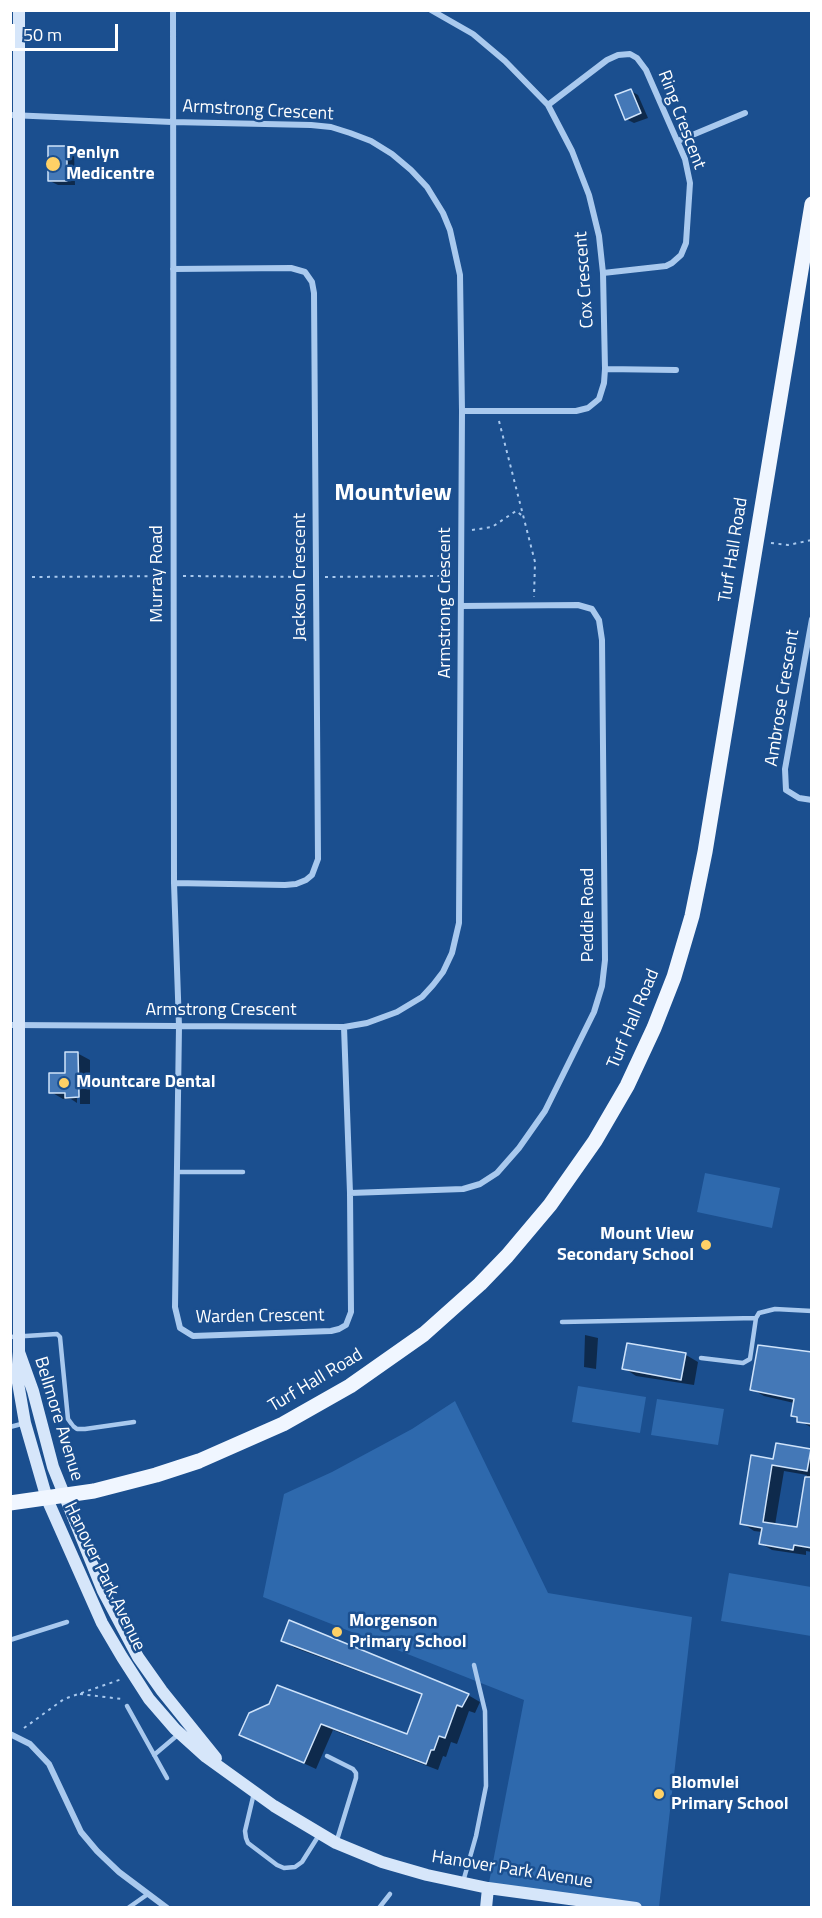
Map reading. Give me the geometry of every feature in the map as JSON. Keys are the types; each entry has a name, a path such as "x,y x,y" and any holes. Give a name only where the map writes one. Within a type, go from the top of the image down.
{"main road":[{"name":"Turf Hall Road","path":"10,1503 94,1491 156,1475 235,1446 314,1408 386,1362 457,1306 507,1256 571,1178 614,1110 639,1062 664,1003 692,916 705,852 812,204"}],"street":[{"name":"Bellmore Avenue","path":"19,10 15,115 15,1337 63,1496"},
{"path":"172,122 173,10"},
{"name":"Cox Crescent","path":"431,10 473,34 505,61 548,105 572,151 589,195 599,236 603,273 605,369 602,395 588,408 576,411 462,411"},
{"name":"Ring Crescent","path":"548,105 607,60 618,55 630,54 637,58 646,70 678,141 689,174 686,243 681,255 666,266 603,273"},
{"path":"678,141 745,113"},
{"name":"Armstrong Crescent","path":"14,1025 344,1027 383,1018 422,997 443,972 457,938 459,923 462,411 460,275 450,230 427,187 392,154 370,141 331,128 311,125 15,115"},
{"name":"Murray Road","path":"172,122 174,883 179,1026"},
{"name":"Jackson Crescent","path":"173,268 291,268 305,272 312,282 318,847 316,867 312,875 296,884 174,883"},
{"path":"605,369 676,370"},
{"name":"Peddie Road","path":"350,1193 463,1190 480,1184 497,1173 519,1148 545,1111 599,998 605,960 601,630 596,614 586,607 460,606"},
{"name":"Ambrose Crescent","path":"812,619 785,769 786,790 799,798 812,800"},
{"name":"Warden Crescent","path":"179,1026 175,1306 180,1328 193,1336 331,1331 346,1325 351,1312 350,1193 344,1027"},
{"name":"Bellmore Avenue","path":"19,1352 16,1377 25,1423 47,1499"},
{"name":"Hanover Park Avenue","path":"63,1496 103,1591 138,1657 162,1691 228,1773"},
{"name":"Hanover Park Avenue","path":"47,1499 102,1623 149,1700 180,1733 254,1793 319,1835 382,1862 427,1875 488,1888 636,1908"},
{"path":"10,1734 25,1740 49,1764 81,1832 97,1851 119,1872 167,1908"},
{"path":"486,1908 488,1888"}],"lane":[{"path":"177,1172 243,1173"},
{"path":"701,1358 740,1364 746,1362 750,1359 756,1318 759,1313 775,1309 812,1311"},
{"path":"562,1322 756,1318"},
{"path":"15,1337 57,1334 60,1336 68,1419 77,1429 134,1422"},
{"path":"10,1427 25,1423"},
{"path":"10,1640 67,1622"},
{"path":"463,1882 476,1836 486,1786 485,1711 474,1665"},
{"path":"127,1706 167,1778"},
{"path":"154,1755 180,1733"},
{"path":"327,1756 353,1769 356,1773 336,1843"},
{"path":"254,1793 245,1831 246,1838 248,1843 277,1865 284,1868 295,1867 302,1862 319,1835"},
{"path":"128,1908 148,1894"},
{"path":"379,1908 390,1894"}],"path":[{"path":"500,411 499,423 535,562 534,605"},
{"path":"461,532 492,527 516,510 524,517"},
{"path":"768,543 788,545 812,540"},
{"path":"324,577 444,576 453,571"},
{"path":"28,577 165,576"},
{"path":"181,576 309,577"},
{"path":"23,1730 64,1699 122,1679"},
{"path":"80,1694 130,1700"}],"shaded area":[{"path":"705,1173 780,1188 772,1228 697,1212"},
{"path":"578,1386 646,1397 640,1433 572,1422"},
{"path":"657,1399 724,1409 718,1445 651,1435"},
{"path":"455,1401 548,1593 692,1617 659,1907 635,1907 488,1888 524,1700 263,1597 284,1494 332,1472 412,1429"},
{"path":"729,1573 811,1587 811,1636 721,1621"}],"building":[{"path":"631,89 641,113 625,120 615,95"},
{"name":"Penlyn Medicentre","path":"48,146 67,146 67,181 48,181"},
{"name":"Mountcare Dental","path":"65,1052 78,1052 79,1097 65,1098 65,1093 49,1093 49,1073 65,1073"},
{"path":"627,1343 686,1353 681,1380 622,1369"},
{"path":"758,1345 812,1352 812,1424 797,1422 797,1417 791,1416 794,1399 750,1390"},
{"path":"776,1443 811,1449 807,1471 772,1465 763,1522 797,1527 805,1477 812,1477 812,1548 794,1545 793,1550 759,1544 762,1528 740,1524 751,1455 773,1459"},
{"name":"Morgenson Primary School","path":"289,1620 469,1694 462,1707 457,1705 445,1738 439,1736 426,1764 321,1724 304,1763 239,1735 249,1713 269,1704 277,1685 407,1734 422,1694 281,1641"}],"place":[{"name":"Penlyn Medicentre","path":"53,164"},
{"name":"Mountcare Dental","path":"64,1083"},
{"name":"Mount View Secondary School","path":"706,1245"},
{"name":"Morgenson Primary School","path":"337,1632"},
{"name":"Blomvlei Primary School","path":"659,1794"}],"district":[{"name":"Mountview","path":"393,494"}]}
